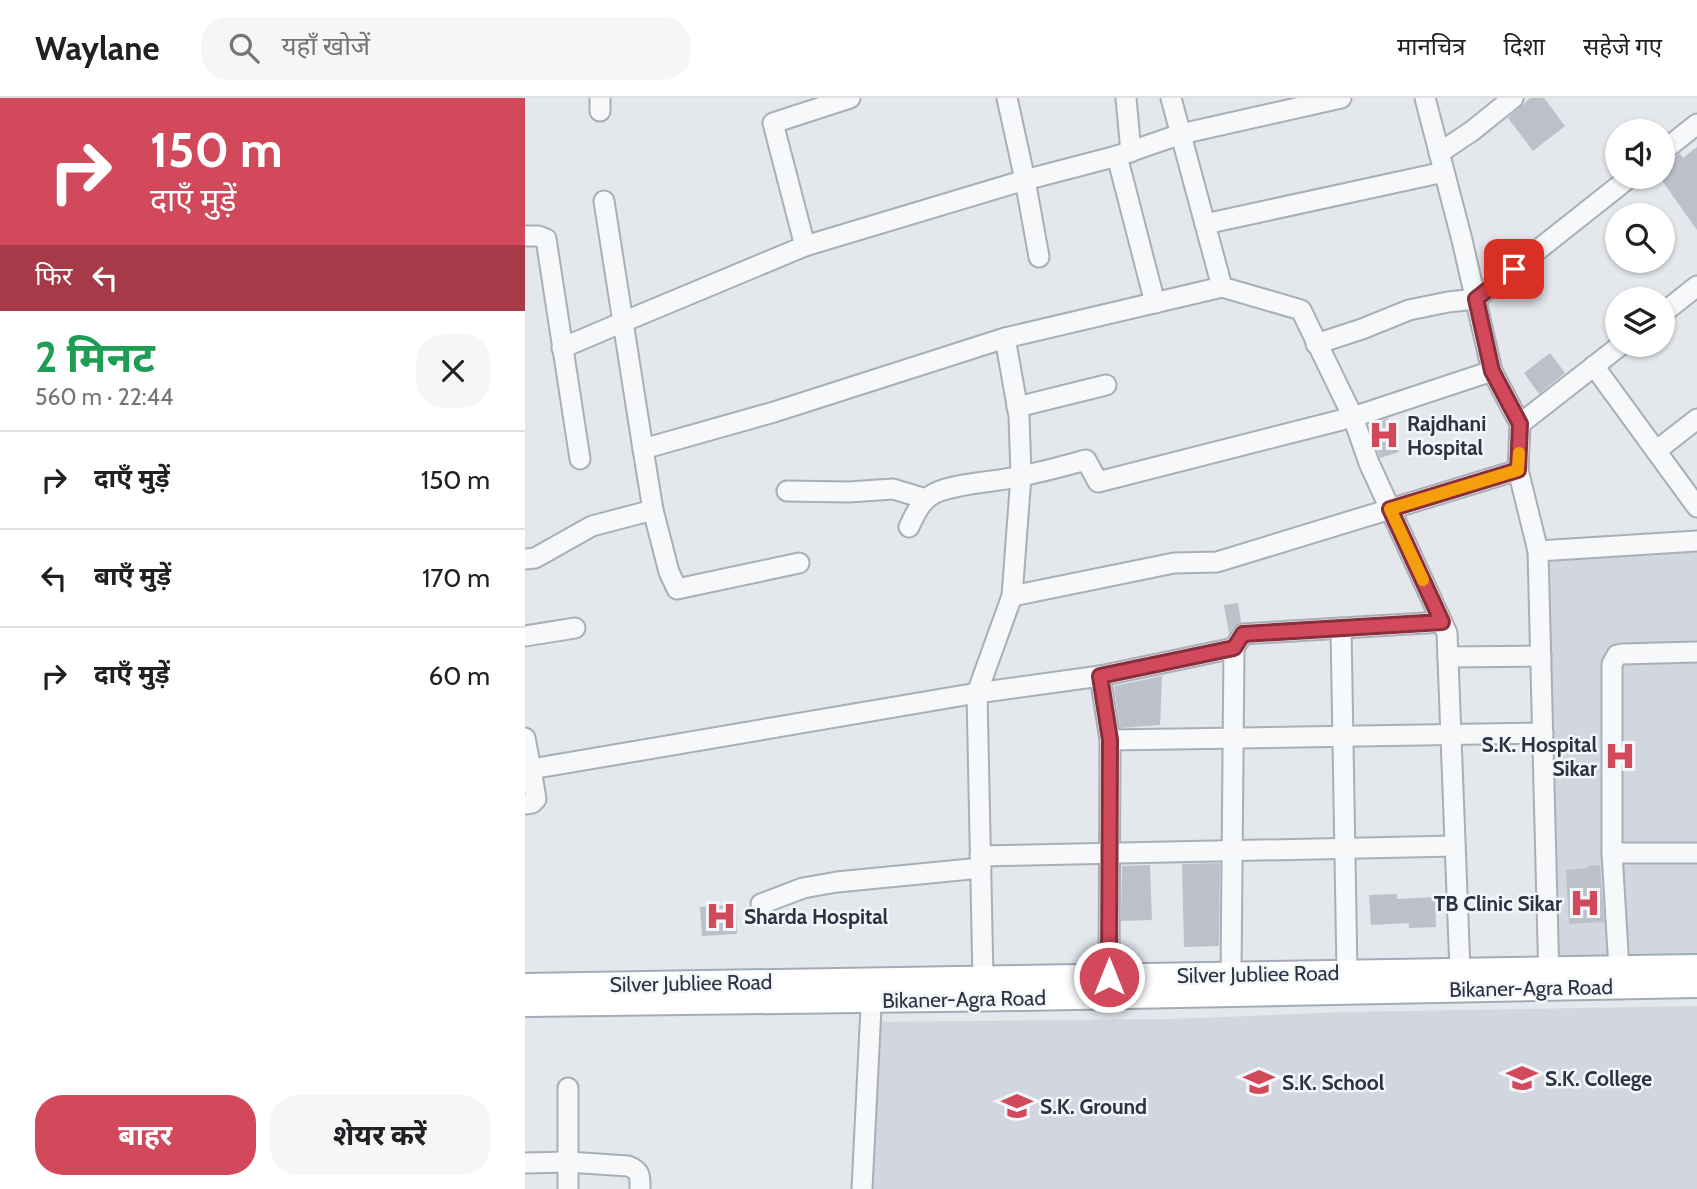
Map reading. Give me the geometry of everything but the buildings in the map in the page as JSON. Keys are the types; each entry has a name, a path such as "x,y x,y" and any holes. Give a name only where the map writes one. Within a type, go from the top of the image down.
{"main road":[{"name":"Silver Jubliee Road","path":"525,986 872,990 983,979 1460,971 1549,979 1619,969 1697,967"},
{"name":"Bikaner-Agra Road","path":"525,1004 872,990 1549,979 1697,985"}],"street":[{"path":"805,246 773,123 850,98"},
{"path":"1007,98 1038,257"},
{"path":"1126,98 1124,154 1155,303"},
{"path":"1171,98 1222,287"},
{"path":"1425,98 1492,371 1520,424 1518,470 1538,551 1549,979"},
{"path":"562,348 805,246 1025,180 1124,154 1181,134 1333,99"},
{"path":"1439,153 1472,131 1509,99"},
{"path":"1675,141 1697,124"},
{"path":"1205,225 1444,172"},
{"path":"1316,344 1409,310 1476,299 1615,189"},
{"path":"604,201 653,510 669,572 677,589 799,563"},
{"path":"525,236 546,239 580,459"},
{"path":"1675,303 1697,286"},
{"path":"643,449 774,412 1005,338 1222,287 1301,310 1353,417 1369,463 1447,633 1460,971"},
{"path":"983,979 977,692 1012,596 1021,476 1017,407 1005,338"},
{"path":"1520,424 1606,357"},
{"path":"1594,366 1697,507"},
{"path":"909,527 926,499 949,489 1021,476 1086,460 1098,482 1353,417 1492,371"},
{"path":"1017,407 1106,385"},
{"path":"1655,451 1697,419"},
{"path":"1012,596 1174,563 1217,562 1518,470"},
{"path":"787,491 849,492 893,489 926,499"},
{"path":"525,559 535,558 592,526 653,510"},
{"path":"1538,551 1697,541"},
{"path":"1231,975 1234,648 1243,634 1442,622"},
{"path":"525,636 575,628"},
{"path":"1341,628 1347,973"},
{"path":"531,769 977,692 1100,676 1234,648"},
{"path":"1619,969 1612,853 1612,664 1617,656 1622,654 1697,652"},
{"path":"1448,657 1541,656"},
{"path":"1100,676 1110,740 1109,977"},
{"path":"1110,740 1543,733"},
{"path":"525,738 536,799 525,804"},
{"path":"761,904 803,888 981,862 1110,854 1455,846"},
{"path":"1612,853 1697,853"},
{"path":"862,1189 872,990"},
{"path":"568,1088 568,1189"},
{"path":"525,1163 568,1162 628,1166 636,1168 640,1174 640,1189"}],"shaded area":[{"name":"S.K. Hospital Sikar","path":"1697,535 1697,961 1548,970 1538,551"},
{"path":"1697,1006 1697,1189 862,1189 871,1022 1172,1019 1349,1012"}],"slow traffic":[{"path":"1423,580 1390,509 1518,470 1519,453"}],"place":[{"name":"Rajdhani Hospital","path":"1384,435"},
{"name":"S.K. Hospital Sikar","path":"1620,756"},
{"name":"TB Clinic Sikar","path":"1585,903"},
{"name":"Sharda Hospital","path":"721,916"},
{"name":"S.K. College","path":"1522,1078"},
{"name":"S.K. School","path":"1259,1082"},
{"name":"S.K. Ground","path":"1017,1106"}],"route":[{"path":"1109,977 1110,740 1100,676 1234,648 1243,634 1442,622 1390,509 1518,470 1520,424 1492,371 1476,299 1514,269"}]}
